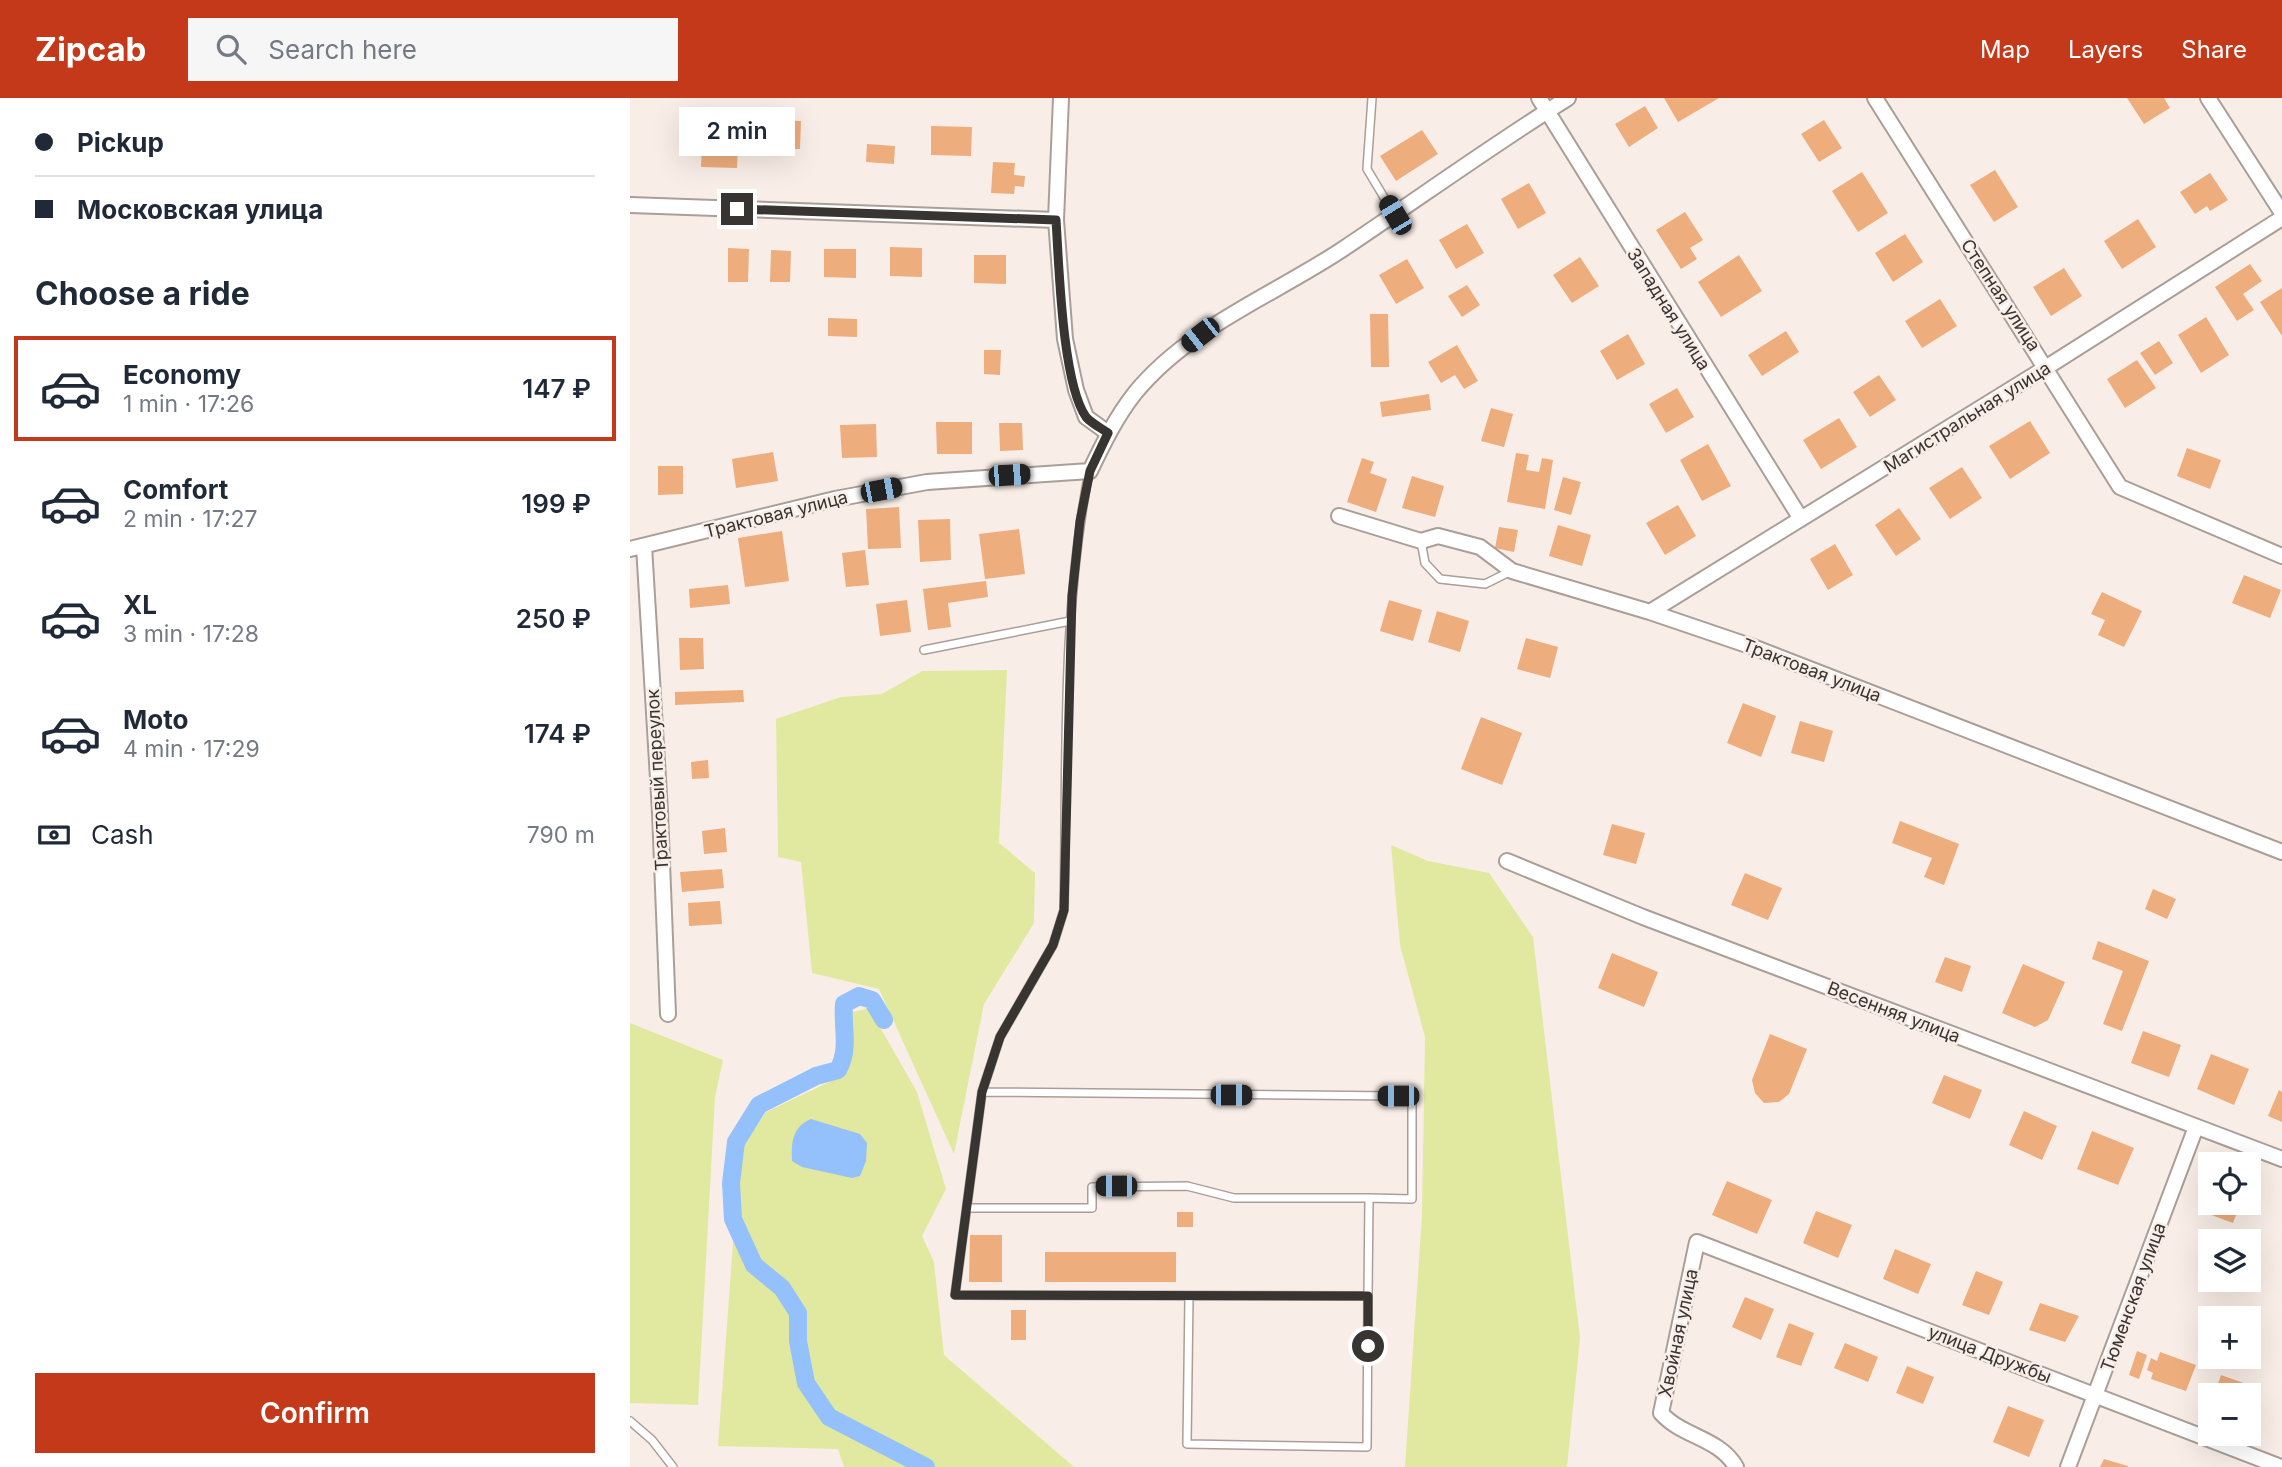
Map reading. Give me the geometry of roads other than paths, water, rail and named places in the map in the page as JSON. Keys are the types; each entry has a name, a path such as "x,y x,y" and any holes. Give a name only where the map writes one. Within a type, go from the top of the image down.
{"street":[{"path":"1061,98 1056,220 1065,339 1076,390 1086,417 1108,433"},
{"name":"Западная улица","path":"1539,98 1801,519"},
{"path":"1090,471 1108,433 1135,393 1165,363 1200,335 1331,257 1568,98"},
{"name":"Степная улица","path":"1875,98 2047,367 2120,487 2282,556"},
{"path":"2208,98 2282,215"},
{"path":"630,205 1056,220"},
{"name":"Магистральная улица","path":"1650,612 2047,367 2282,215"},
{"name":"Трактовая улица","path":"637,547 835,499 927,481 1090,471"},
{"name":"Трактовая улица","path":"1339,516 1421,541 1438,536 1480,547 1512,571 1650,612 1753,647 2282,852"},
{"name":"Трактовый переулок","path":"637,547 660,812 668,1014"},
{"name":"Весенняя улица","path":"1507,861 1643,917 2282,1160"},
{"name":"Тюменская улица","path":"2068,1467 2196,1127"},
{"name":"улица Дружбы","path":"1698,1242 2281,1467"},
{"name":"Хвойная улица","path":"1698,1242 1661,1413 1671,1424 1717,1445 1736,1467"}],"lane":[{"path":"1372,98 1367,169 1395,215"},
{"path":"1090,471 1080,521 1070,621 1064,910 1053,945 1000,1037 982,1092 955,1295 1368,1296"},
{"path":"1421,541 1425,563 1440,579 1485,584 1512,571"},
{"path":"924,650 1070,621"},
{"path":"967,1208 1092,1208 1092,1186 1187,1186 1234,1198 1412,1199 1412,1094 1384,1096 982,1092"},
{"path":"1189,1297 1187,1444 1367,1447 1369,1198"},
{"path":"630,1421 652,1440 673,1467"}],"water":[{"path":"811,1119 860,1134 867,1143 866,1161 860,1176 852,1178 802,1167 792,1161 796,1131"}],"waterway":[{"path":"884,1020 872,1000 859,996 844,1004 845,1046 838,1070 816,1076 759,1105 736,1142 731,1183 733,1219 754,1265 782,1288 798,1313 798,1341 806,1383 829,1417 926,1467"}]}
